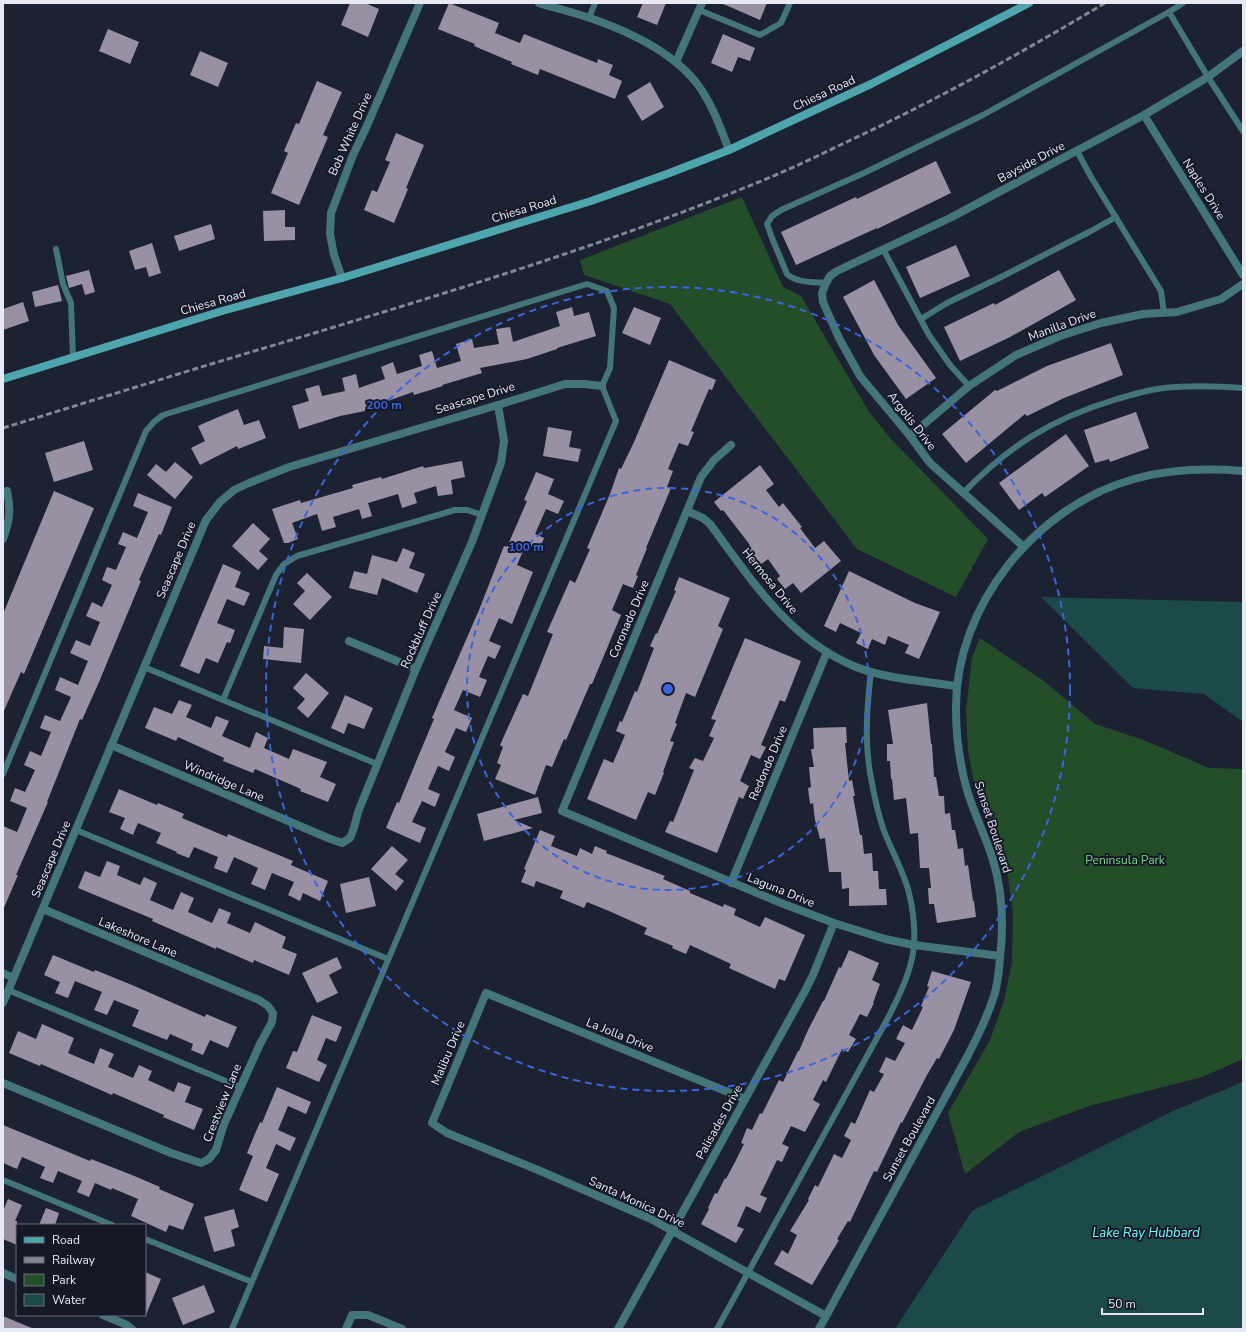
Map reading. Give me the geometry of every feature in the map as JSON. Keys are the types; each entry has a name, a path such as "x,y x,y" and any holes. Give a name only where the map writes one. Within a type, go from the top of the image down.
{"main road":[{"name":"Chiesa Road","path":"3,379 222,311 342,278 591,201 666,174 729,150 871,84 1029,3"}],"street":[{"name":"Bob White Drive","path":"342,278 334,255 330,234 331,213 353,155 420,3"},
{"path":"539,3 588,18 622,31 649,45 676,62 695,81 708,101 729,150"},
{"path":"676,62 700,7"},
{"name":"Bayside Drive","path":"826,283 830,276 837,271 950,218 1144,115 1208,77 1243,51"},
{"name":"Naples Drive","path":"1144,115 1243,275"},
{"name":"Argolis Drive","path":"826,283 822,293 823,302 860,376 910,436 930,463 1024,547"},
{"name":"Manilla Drive","path":"910,436 969,386 1016,354 1060,336 1101,323 1143,314 1177,312 1221,299 1243,284"},
{"name":"Seascape Drive","path":"3,1003 206,520 220,502 234,490 249,482 289,467 565,384 602,386"},
{"name":"Rockbluff Drive","path":"328,838 342,843 350,838 358,812 377,764 482,515 502,462 504,442 498,405"},
{"name":"Coronado Drive","path":"562,812 701,477 731,445"},
{"name":"Sunset Boulevard","path":"819,1329 977,1038 994,994 1003,929 1002,904 993,860 967,789 957,731 956,709 957,686 966,644 981,609 999,578 1024,547 1040,532 1091,496 1109,487 1153,474 1188,469 1217,468 1243,471"},
{"path":"3,539 8,526 10,508 8,491"},
{"name":"Hermosa Drive","path":"687,511 703,518 710,524 783,618 796,630 827,652 856,667 871,671 902,678 957,686"},
{"path":"349,641 416,669"},
{"name":"Redondo Drive","path":"731,882 827,652"},
{"name":"Windridge Lane","path":"111,745 328,838"},
{"name":"Laguna Drive","path":"562,812 834,923 885,939 914,945 1000,956"},
{"name":"Lakeshore Lane","path":"43,909 224,986"},
{"name":"Palisades Drive","path":"618,1329 805,991 834,923"},
{"path":"3,973 13,978"},
{"name":"Crestview Lane","path":"3,1083 170,1152 201,1163 209,1159 216,1150 224,1124 240,1087 272,1022 273,1012 268,1006 259,1000 224,986"},
{"name":"La Jolla Drive","path":"486,993 745,1099"},
{"name":"Malibu Drive","path":"432,1123 486,993"},
{"name":"Santa Monica Drive","path":"432,1123 448,1134 531,1167 637,1213 673,1231 826,1316"},
{"path":"3,1273 16,1279"},
{"path":"346,1329 352,1316 368,1315 402,1329"},
{"path":"105,1316 127,1325 132,1329"}],"lane":[{"path":"588,18 595,3"},
{"path":"700,7 760,35 781,23 790,3"},
{"path":"826,283 806,282 792,278 787,274 767,224 772,216 781,210 871,170 983,115 1183,3"},
{"path":"1169,12 1208,77 1243,131"},
{"path":"1077,151 1161,291 1164,313"},
{"path":"921,319 947,303 998,279 1116,217"},
{"path":"56,249 63,284 71,303 73,357"},
{"path":"883,249 929,335 950,365 969,386"},
{"path":"3,774 146,431 155,421 163,415 587,284 607,291 614,308 610,368 602,386 616,420 232,1329"},
{"path":"963,493 992,465 1009,451 1037,432 1096,405 1133,394 1163,388 1200,386 1243,388"},
{"path":"223,700 276,575 284,564 297,556 455,510 467,510 482,515"},
{"path":"144,667 377,764"},
{"path":"717,1329 898,998 909,969 914,945 909,893 884,831 870,776 867,745 867,709 871,671"},
{"path":"76,830 388,959"},
{"path":"8,990 240,1087"},
{"path":"3,1180 110,1224"},
{"path":"146,1239 252,1282"}],"green space":[{"path":"742,197 783,287 801,296 869,412 891,439 988,539 956,597 857,549 670,304 584,275 580,260"},
{"name":"Peninsula Park","path":"980,638 1044,681 1095,724 1146,741 1209,768 1243,769 1243,1059 1202,1077 1089,1106 1019,1132 965,1174 948,1113 990,1040 1004,1001 1012,962 1013,912 1007,870 974,782 968,751 966,711 972,657"}],"water":[{"path":"1041,597 1243,602 1243,722 1204,694 1133,688"},
{"name":"Lake Ray Hubbard","path":"1243,1082 1243,1329 895,1329 972,1211 1173,1111"}],"building":[{"path":"350,3 365,3 379,9 368,37 341,25"},
{"path":"449,3 499,23 495,33 520,43 524,34 597,63 598,59 613,65 609,75 622,81 615,99 540,69 538,75 474,46 475,44 438,29"},
{"path":"643,3 666,3 657,25 637,17"},
{"path":"721,3 767,3 760,20"},
{"path":"108,29 139,42 130,64 99,51"},
{"path":"723,34 755,48 750,61 738,57 732,72 711,63"},
{"path":"200,51 228,63 218,87 190,75"},
{"path":"317,81 342,92 323,135 328,137 299,205 271,193 288,153 284,151 296,123 299,124"},
{"path":"650,82 664,107 642,121 627,96"},
{"path":"396,133 424,145 406,188 408,189 394,223 364,210 372,190 377,192 390,162 385,160"},
{"path":"936,161 951,193 877,229 796,265 781,232 856,197 857,199"},
{"path":"285,210 285,227 295,227 295,240 264,241 263,211"},
{"path":"211,224 215,239 179,251 174,236"},
{"path":"152,243 161,273 149,277 146,267 135,270 129,251"},
{"path":"956,245 970,276 920,298 906,267"},
{"path":"89,270 95,292 85,295 82,284 69,288 66,276"},
{"path":"1059,270 1076,300 1010,337 960,361 944,327 994,303 995,305"},
{"path":"874,280 898,325 936,378 906,399 874,355 843,297"},
{"path":"58,285 62,301 35,307 32,292"},
{"path":"23,302 29,321 3,330 3,309"},
{"path":"572,307 574,316 589,312 596,336 527,359 480,368 482,373 414,395 413,392 365,409 365,411 340,416 299,429 292,406 309,401 305,389 319,385 322,396 345,391 342,378 356,374 359,388 385,379 381,367 393,362 397,374 422,366 419,355 432,351 437,368 461,361 456,344 472,339 474,348 499,344 496,329 510,327 513,342 560,326 556,312"},
{"path":"634,307 661,318 650,345 622,333"},
{"path":"1111,343 1123,375 1064,398 1027,416 1025,414 966,463 942,434 995,390 997,391 1047,366"},
{"path":"669,360 716,380 712,390 709,389 691,431 694,432 688,446 679,443 668,469 673,471 667,487 671,488 646,548 636,575 638,576 633,588 623,584 612,610 621,615 592,684 590,684 566,740 564,739 552,767 546,765 535,795 495,779 501,765 497,763 503,747 500,745 523,694 528,696 553,634 547,632 570,580 575,583 590,549 587,548 610,494 619,468 621,469 634,442"},
{"path":"238,409 244,425 259,420 266,438 238,449 237,446 200,465 191,448 205,441 198,426"},
{"path":"1136,412 1149,448 1110,462 1109,459 1095,463 1084,430"},
{"path":"548,427 572,431 569,447 581,449 578,462 543,456"},
{"path":"1066,434 1089,466 1045,497 1042,493 1019,510 999,483"},
{"path":"84,441 93,470 54,482 45,453"},
{"path":"462,461 465,477 451,480 453,494 438,496 436,486 414,493 417,503 402,508 398,494 368,503 372,516 362,519 359,509 333,517 336,527 322,531 317,514 292,523 298,539 284,543 272,509 300,500 301,503 353,488 352,485 381,477 382,479 423,466 424,468"},
{"path":"175,462 193,477 175,499 147,475 156,464 166,472"},
{"path":"760,465 774,484 766,490 779,507 783,503 802,527 800,528 815,548 824,541 841,561 801,593 793,583 785,589 777,579 780,576 768,559 760,565 747,548 750,545 723,510 721,511 714,502"},
{"path":"536,472 554,479 548,494 564,501 558,514 546,509 535,534 544,538 539,550 526,544 517,565 533,572 512,624 499,618 489,641 501,646 495,659 488,656 479,677 487,680 480,697 463,690 454,710 472,718 466,732 456,728 445,752 455,757 449,771 438,766 428,789 440,794 435,807 422,801 412,822 426,828 420,843 386,828 397,802 399,803 434,719 432,718 479,610 504,546 507,547 527,501 524,500"},
{"path":"54,491 94,508 24,674 21,672 3,713 3,614"},
{"path":"138,493 172,507 161,535 159,534 139,580 141,581 99,682 82,720 80,719 48,802 16,875 18,875 3,910 3,826 17,832 27,808 10,801 15,788 25,792 35,770 24,765 30,751 41,756 51,732 40,728 45,715 60,721 71,697 55,690 60,677 78,685 88,661 70,653 76,640 90,646 100,622 86,616 92,602 102,607 112,585 102,580 107,567 116,570 126,547 118,544 123,532 137,538 148,512 133,506"},
{"path":"253,523 270,539 259,551 268,559 258,570 232,546"},
{"path":"403,548 415,553 409,568 425,574 417,593 382,578 377,595 349,588 354,571 367,574 372,555 397,562"},
{"path":"223,564 241,572 235,587 250,593 244,606 227,599 217,623 235,630 230,643 227,642 218,663 206,658 199,674 180,666"},
{"path":"849,571 915,603 940,612 919,659 905,653 909,645 888,636 885,645 872,639 868,649 856,643 861,633 840,623 836,632 824,626"},
{"path":"307,573 332,597 310,620 293,604 305,591 297,583"},
{"path":"679,577 730,598 718,626 723,629 695,697 686,693 675,723 677,724 670,741 674,742 655,795 648,792 636,820 587,799 604,759 613,763 625,735 616,731 620,721 622,722 635,691 637,692 654,648 650,646 676,591 674,590"},
{"path":"284,627 304,629 301,663 263,659 264,646 283,648"},
{"path":"745,638 801,661 785,702 780,700 761,745 766,747 760,759 751,755 740,781 749,786 743,799 739,797 717,853 665,832 670,821 673,822 694,770 689,768 695,758 703,761 714,738 709,736 716,720 711,719"},
{"path":"306,673 329,693 308,718 297,708 305,699 293,688"},
{"path":"345,695 373,708 364,729 348,723 344,734 331,728"},
{"path":"179,700 192,705 186,717 211,728 216,716 229,721 222,736 250,748 256,732 268,738 264,748 289,759 293,749 327,762 320,777 336,784 328,802 300,791 301,789 255,769 253,773 223,761 224,758 178,737 176,741 145,728 154,707 172,714"},
{"path":"927,703 934,777 936,777 939,796 944,796 945,814 950,813 952,830 955,830 958,849 963,848 965,866 968,865 976,917 937,923 934,904 929,904 928,888 931,888 929,868 920,868 918,833 910,834 906,798 894,800 890,761 887,761 887,744 893,744 888,710"},
{"path":"846,727 847,743 845,743 849,781 852,780 855,796 853,796 860,835 862,835 864,854 872,853 873,871 878,871 879,889 886,889 887,905 849,906 849,888 842,889 841,872 829,872 825,838 820,839 815,820 813,803 810,804 808,788 811,787 809,767 814,767 811,749 814,749 813,728"},
{"path":"119,789 157,805 158,803 184,814 182,818 227,837 228,834 293,861 291,865 328,881 320,901 303,893 300,901 288,895 294,882 272,873 265,890 251,884 258,868 234,857 227,873 214,868 218,857 194,847 189,858 176,853 177,852 156,843 161,833 138,823 133,835 120,829 125,818 109,812"},
{"path":"538,797 542,813 514,820 533,828 484,841 477,814"},
{"path":"540,830 555,836 551,846 577,856 580,848 592,854 595,846 607,851 606,853 665,876 663,879 690,891 690,893 723,907 724,904 736,909 734,915 760,927 765,917 805,935 785,981 779,979 775,989 729,968 731,964 690,945 686,954 672,948 673,946 644,934 647,928 609,911 587,902 584,908 560,898 563,891 536,881 534,887 521,882 526,870 524,869"},
{"path":"392,846 408,860 395,874 404,881 396,891 371,869"},
{"path":"107,861 120,866 117,875 140,885 144,877 157,883 150,900 173,910 181,892 194,898 188,912 212,923 219,908 231,913 227,923 250,933 255,922 286,937 282,948 297,954 289,975 254,960 253,963 216,947 216,949 152,921 153,919 78,888 85,871 100,877"},
{"path":"369,877 376,906 346,913 340,884"},
{"path":"849,950 879,963 872,980 880,984 874,1003 867,1017 860,1014 849,1035 856,1039 848,1052 842,1049 826,1082 823,1080 813,1100 820,1104 805,1132 791,1126 782,1144 789,1147 782,1162 777,1160 760,1195 767,1198 760,1213 746,1206 737,1226 744,1229 736,1243 701,1224 715,1193 717,1194 725,1178 726,1179 744,1144 741,1143 747,1128 752,1130 779,1080 783,1082 824,1001 839,967 841,968"},
{"path":"53,955 94,972 95,970 132,985 205,1017 206,1014 237,1027 228,1048 210,1040 203,1055 191,1050 193,1044 170,1034 167,1040 132,1026 139,1010 114,1000 107,1015 94,1010 102,992 75,981 68,998 55,993 60,982 44,975"},
{"path":"337,957 342,968 329,975 338,993 317,1003 302,973"},
{"path":"932,971 971,982 954,1030 939,1059 937,1058 902,1123 901,1122 877,1172 874,1171 850,1222 848,1221 837,1239 839,1240 812,1285 774,1264 782,1250 788,1254 797,1235 790,1231 809,1200 808,1199 815,1185 818,1187 834,1154 842,1158 851,1140 844,1136 851,1122 855,1124 870,1090 874,1092 884,1074 879,1072 886,1057 895,1061 905,1043 896,1039 903,1025 912,1030 923,1007 921,1006 929,987 927,986"},
{"path":"312,1015 342,1027 336,1042 326,1038 317,1060 327,1065 319,1082 286,1068 293,1051 297,1052"},
{"path":"42,1024 74,1038 68,1053 94,1064 100,1048 114,1054 108,1067 133,1078 139,1065 152,1071 148,1080 174,1092 178,1082 191,1087 185,1102 203,1109 194,1130 113,1093 112,1095 41,1064 40,1066 9,1053 18,1031 36,1039"},
{"path":"277,1087 311,1102 306,1114 288,1106 278,1130 296,1138 290,1151 276,1144 266,1168 279,1174 267,1202 239,1190 253,1156 247,1153 260,1122 262,1123"},
{"path":"3,1125 90,1161 91,1159 132,1175 160,1187 159,1189 194,1204 183,1230 169,1225 166,1232 131,1216 138,1199 112,1188 111,1190 95,1183 89,1197 77,1192 82,1181 58,1171 53,1183 40,1178 45,1167 22,1157 17,1169 3,1163"},
{"path":"8,1199 22,1205 15,1221 17,1221 16,1245 3,1239 3,1211"},
{"path":"46,1208 59,1213 55,1224 39,1224"},
{"path":"234,1209 239,1227 231,1230 235,1246 214,1252 204,1217"},
{"path":"146,1272 161,1279 146,1315"},
{"path":"204,1285 215,1312 183,1325 172,1298"},
{"path":"3,1316 34,1329 3,1329"}],"railway":[{"path":"3,428 474,284 597,243 718,198 778,174 940,96 1105,3"}]}
